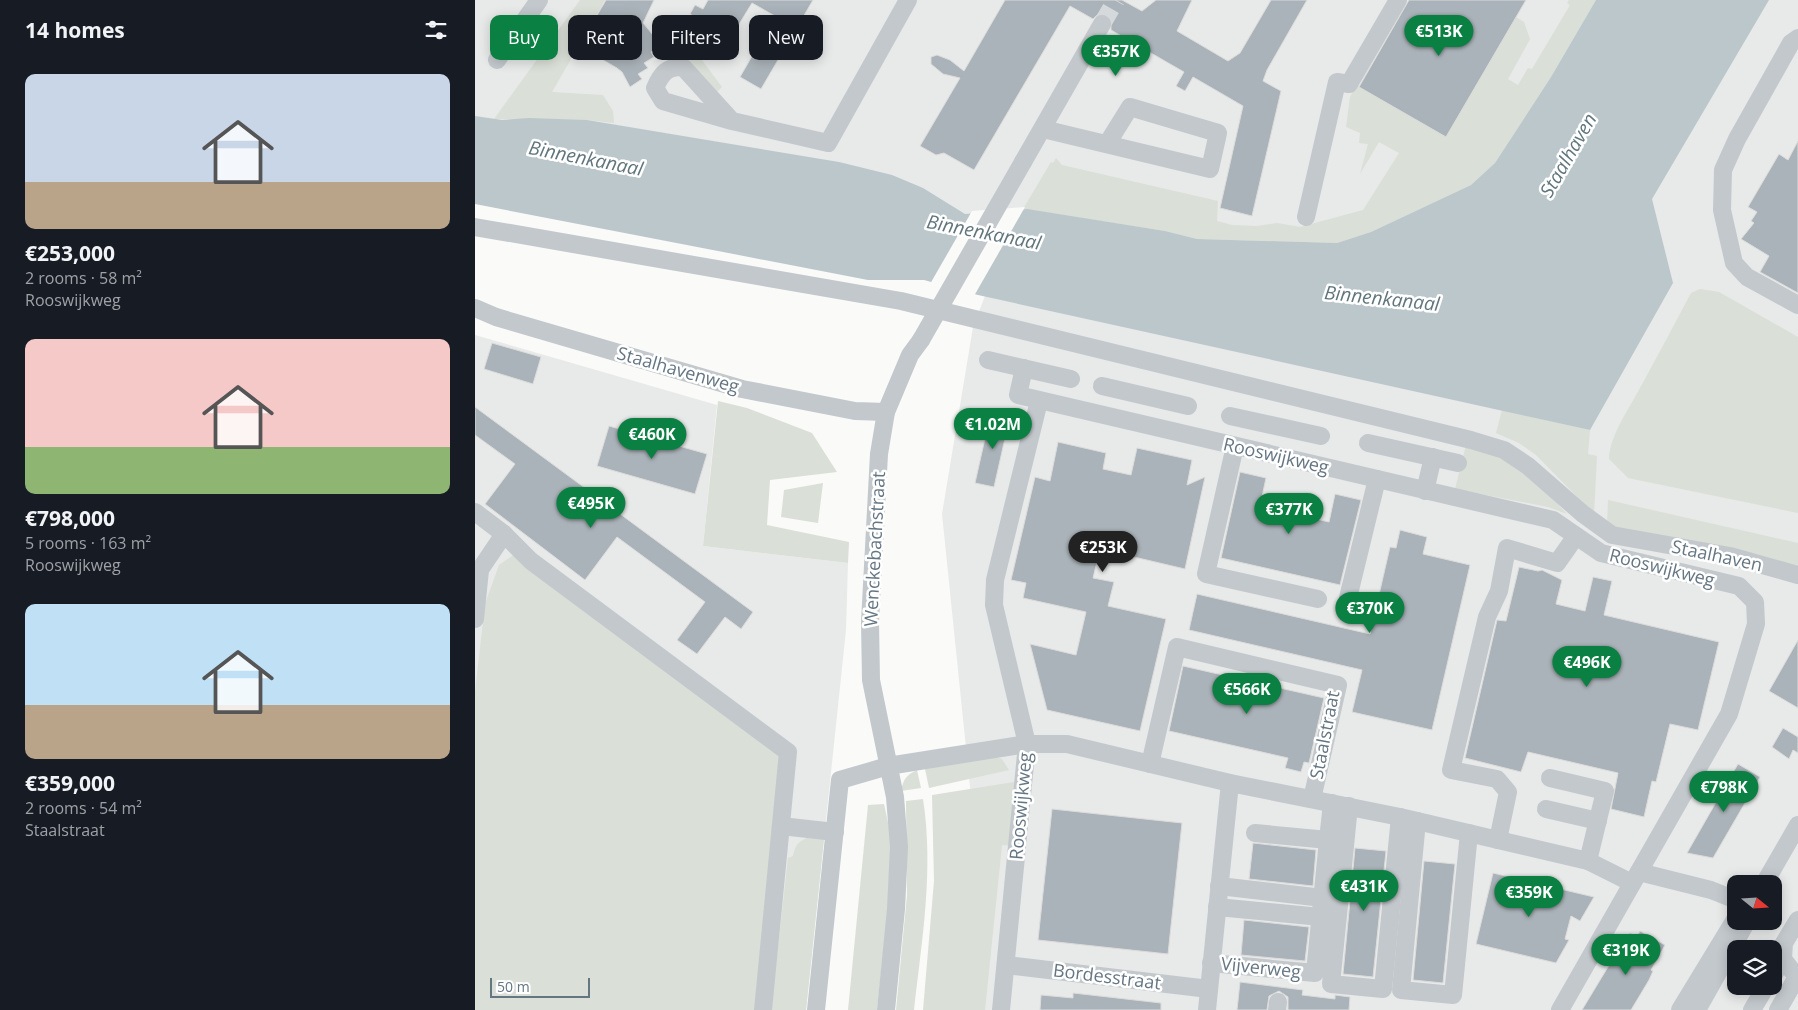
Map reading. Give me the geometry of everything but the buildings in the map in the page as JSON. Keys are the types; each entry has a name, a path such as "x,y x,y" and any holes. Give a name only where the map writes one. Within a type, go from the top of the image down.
{"street":[{"path":"528,15 539,0"},
{"path":"732,121 828,143 908,0"},
{"path":"1305,217 1337,82 1349,84 1399,0"},
{"path":"1102,24 1043,129 1107,144 1210,168 1218,133 1131,107 1107,144"},
{"path":"1798,38 1791,44 1737,139 1723,170 1722,210 1734,263 1747,277 1798,305"},
{"name":"Wenckebachstraat","path":"886,1010 896,909 899,847 895,797 871,680 870,622 879,454 886,412 910,355 921,340 1043,129"},
{"name":"Staalhaven","path":"475,227 901,301 1471,440 1504,450 1528,466 1583,514 1612,535 1730,556 1798,575"},
{"name":"Staalhavenweg","path":"475,308 496,317 742,389 855,411 886,412"},
{"path":"988,360 1071,379"},
{"name":"Rooswijkweg","path":"1024,368 1018,395 1553,520 1601,553 1739,586 1755,602 1756,624 1729,714 1706,758 1560,1010"},
{"path":"1102,386 1188,406"},
{"path":"1137,424 1144,396"},
{"name":"Rooswijkweg","path":"1001,1010 1027,744 993,605 995,580 1039,401"},
{"path":"1230,416 1321,436"},
{"path":"1368,443 1458,463"},
{"path":"1235,446 1206,574 1318,599"},
{"path":"1425,490 1433,457"},
{"path":"1348,598 1377,479"},
{"path":"475,512 504,534 531,561 788,752 763,1010"},
{"path":"475,619 478,574 504,534"},
{"path":"1497,840 1508,792 1497,779 1451,770 1487,617 1499,591 1507,548 1557,563 1576,536"},
{"name":"Staalstraat","path":"1150,764 1177,647 1338,685 1312,799"},
{"name":"Staalstraat","path":"888,766 1027,744 1067,744 1230,783 1409,819 1588,861 1636,877 1711,890 1727,896"},
{"path":"816,1010 839,780 888,766"},
{"path":"1550,778 1605,791 1588,861"},
{"name":"Vijverweg","path":"1207,1010 1230,783"},
{"path":"1340,805 1331,984 1383,989 1409,819"},
{"name":"Staalstraat","path":"1328,840 1340,805"},
{"path":"1546,809 1598,821"},
{"path":"1409,819 1401,990 1453,995 1469,833"},
{"path":"1769,875 1798,825"},
{"path":"781,826 835,832"},
{"path":"1255,833 1328,840"},
{"name":"Vijverweg","path":"1211,963 1315,973 1328,840"},
{"path":"1219,886 1323,898"},
{"path":"1217,907 1321,917"},
{"path":"1782,952 1784,944 1798,920"},
{"path":"1680,1010 1729,930"},
{"path":"1697,1010 1742,930"},
{"name":"Bordesstraat","path":"1006,965 1209,989"},
{"path":"1778,1010 1797,976 1782,969"},
{"path":"1752,1010 1761,995"}],"shaded area":[{"path":"475,0 1798,0 1798,1010 961,1010 973,816 942,514 973,327 995,270 475,134"},
{"path":"580,0 605,0 596,15 569,15"},
{"path":"1569,0 1596,0 1551,77 1495,163 1471,185 1371,232 1337,243 1197,239 1165,231 1023,209 1051,162 1053,163 1056,158 1062,165 1218,201 1217,221 1232,225 1257,226 1277,223 1300,227 1363,210 1399,153 1379,142 1360,174 1368,144 1359,143 1360,133 1346,127 1350,97 1356,85 1446,137 1516,17 1524,22 1530,39 1508,79 1518,85 1528,68 1532,69 1570,5 1567,3"},
{"path":"568,17 568,60 570,60 552,92 603,95 613,111 614,123 587,120 494,119 537,60 558,60 558,30"},
{"path":"684,60 702,60 722,87 716,93"},
{"path":"1700,289 1719,292 1798,337 1798,513 1628,478 1609,459 1610,450 1621,422 1691,293"},
{"path":"475,335 717,405 703,546 848,563 846,630 806,1010 475,1010"},
{"path":"718,401 747,408 812,433 837,472 770,480 767,525 849,542 848,563 703,546"},
{"path":"1502,410 1590,430 1588,454 1597,456 1594,514 1536,455 1519,443 1496,433"},
{"path":"1467,441 1516,458 1567,514 1548,507 1455,489"},
{"path":"823,483 818,523 781,517 784,490"},
{"path":"1608,500 1798,543 1798,568 1607,525"},
{"path":"516,553 781,756 758,1010 475,1010 475,692 485,604 499,565"},
{"path":"993,756 1002,759 1009,770 929,788 925,769"},
{"path":"917,770 921,788 901,791 906,778"},
{"path":"1014,782 1016,787 1013,846 1002,845 985,1010 923,1010 934,881 932,795"},
{"path":"923,799 927,852 926,904 914,1010 896,1010 907,895 906,801"},
{"path":"884,804 892,841 888,909 877,1010 848,1010 868,805"},
{"path":"816,836 824,839 806,1010 771,1010 788,858 793,856 800,842"}],"water":[{"name":"Binnenkanaal","path":"1596,0 1769,0 1652,199 1673,283 1590,430 978,295 924,280 868,280 475,204 475,116 502,120 529,118 587,120 839,162 892,175 923,188 965,214 1027,209 1165,231 1197,239 1337,243 1371,232 1471,185 1495,163 1551,77"}],"pier":[{"path":"1025,207 974,296 930,284 972,211"}],"tunnel":[{"path":"1102,24 1116,0"}]}
